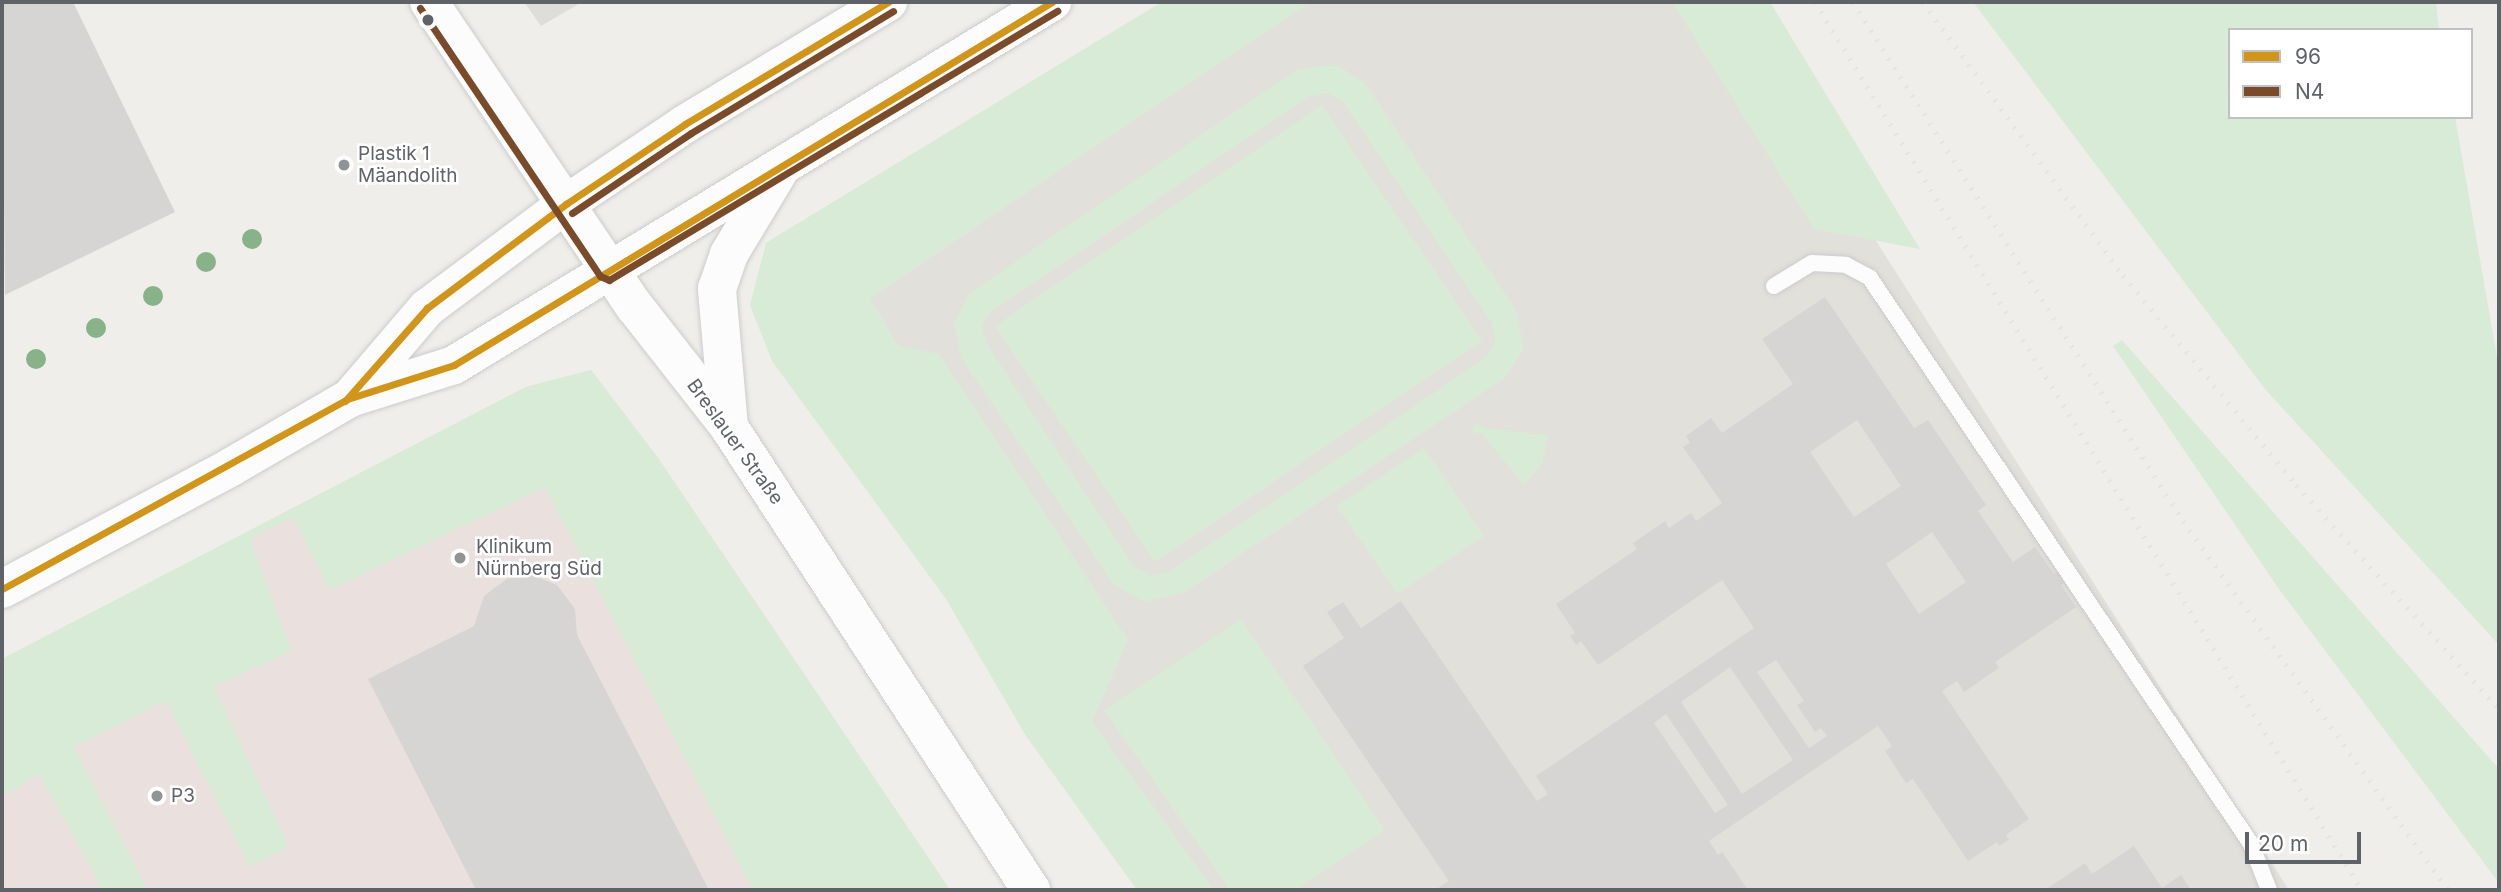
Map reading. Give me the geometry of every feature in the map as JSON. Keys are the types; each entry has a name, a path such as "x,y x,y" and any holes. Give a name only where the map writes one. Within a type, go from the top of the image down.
{"main road":[{"name":"Breslauer Straße","path":"429,2 656,337 729,427 1031,890"},
{"path":"350,398 427,308 566,204 685,124 888,2"},
{"path":"2,590 232,467 350,398 454,365 1052,2"},
{"path":"729,427 719,333 720,275 782,166"}],"lane":[{"path":"1774,286 1812,263 1846,265 1870,278 2251,845 2269,890"}],"shaded area":[{"path":"524,2 582,2 541,26"},
{"path":"1162,2 1724,2 2289,890 1166,890 766,243"},
{"name":"Klinikum Nürnberg Süd","path":"591,370 658,458 950,890 2,890 2,659 526,387"}],"green space":[{"path":"1162,2 1311,2 870,298 898,346 939,354 1128,640 1092,722 1214,890 1137,890 1026,736 946,599 772,361 750,305 766,243"},
{"path":"1672,2 1770,2 1920,249 1814,229"},
{"path":"1973,2 2436,2 2439,28 2228,28 2228,119 2455,119 2499,368 2499,645 2265,389"},
{"path":"1337,65 1365,83 1516,310 1524,349 1505,378 1183,593 1144,602 1113,584 962,359 954,325 968,294 1298,69","holes":["1330,94 1343,102 1492,323 1495,344 1484,359 1171,571 1152,576 1134,566 988,346 982,327 989,313 1310,96"]},
{"path":"1322,105 1482,341 1155,562 995,326"},
{"path":"2122,340 2499,769 2499,883 2279,589 2113,346"},
{"path":"591,370 658,458 950,890 753,890 545,487 330,590 293,517 250,539 292,651 214,687 289,846 250,867 166,701 74,747 148,890 103,890 39,774 2,797 2,659 526,387"},
{"path":"1476,422 1484,428 1548,435 1542,464 1524,485 1482,434 1472,432"},
{"path":"1424,448 1484,536 1397,594 1337,506"},
{"path":"1241,619 1385,830 1296,890 1230,890 1104,710"}],"building":[{"path":"2,2 73,2 175,212 5,295"},
{"path":"1825,297 1914,428 1928,420 1986,505 1978,511 2013,562 2035,547 2054,574 2059,572 2065,582 2061,585 2076,607 1995,662 1999,668 1964,692 1957,681 1942,691 2029,819 2006,835 2009,840 1999,846 1997,842 1968,861 1913,779 1906,783 1885,751 1892,746 1878,726 1709,841 1718,855 1722,852 1748,890 1435,890 1449,881 1303,666 1344,638 1327,612 1343,602 1361,628 1401,601 1537,801 1548,794 1536,776 1754,628 1722,580 1598,665 1581,641 1576,645 1570,636 1575,633 1556,604 1637,549 1633,543 1665,521 1669,528 1691,513 1696,521 1722,503 1683,447 1690,443 1686,436 1711,418 1722,433 1793,384 1762,339","holes":["1857,420 1901,486 1854,517 1810,452","1932,532 1966,582 1919,614 1886,564","1776,660 1804,701 1797,705 1815,732 1821,728 1827,736 1809,748 1757,672","1730,667 1793,760 1742,794 1681,702","1666,714 1728,805 1715,813 1654,723"]},
{"path":"532,575 557,585 575,609 577,635 709,890 476,890 368,679 474,626 484,596 508,578"},
{"path":"2134,846 2162,888 2181,875 2191,890 2045,890 2085,863 2092,874"}],"railway":[{"path":"1815,2 2362,890"},
{"path":"1853,2 2183,521 2448,890"},
{"path":"1923,2 2123,275 2296,485 2499,709"}],"transit line":[{"name":"96","path":"345,401 427,308 566,204 685,124 888,2"},
{"name":"96","path":"2,589 350,398 454,365 1052,2"},
{"name":"N4","path":"420,8 600,276 609,280 1057,11"},
{"name":"N4","path":"572,213 691,133 893,11"}],"place":[{"name":"Plastik 1 Mäandolith","path":"344,165"},
{"name":"Klinikum Nürnberg Süd","path":"460,558"},
{"name":"P3","path":"157,796"}]}
